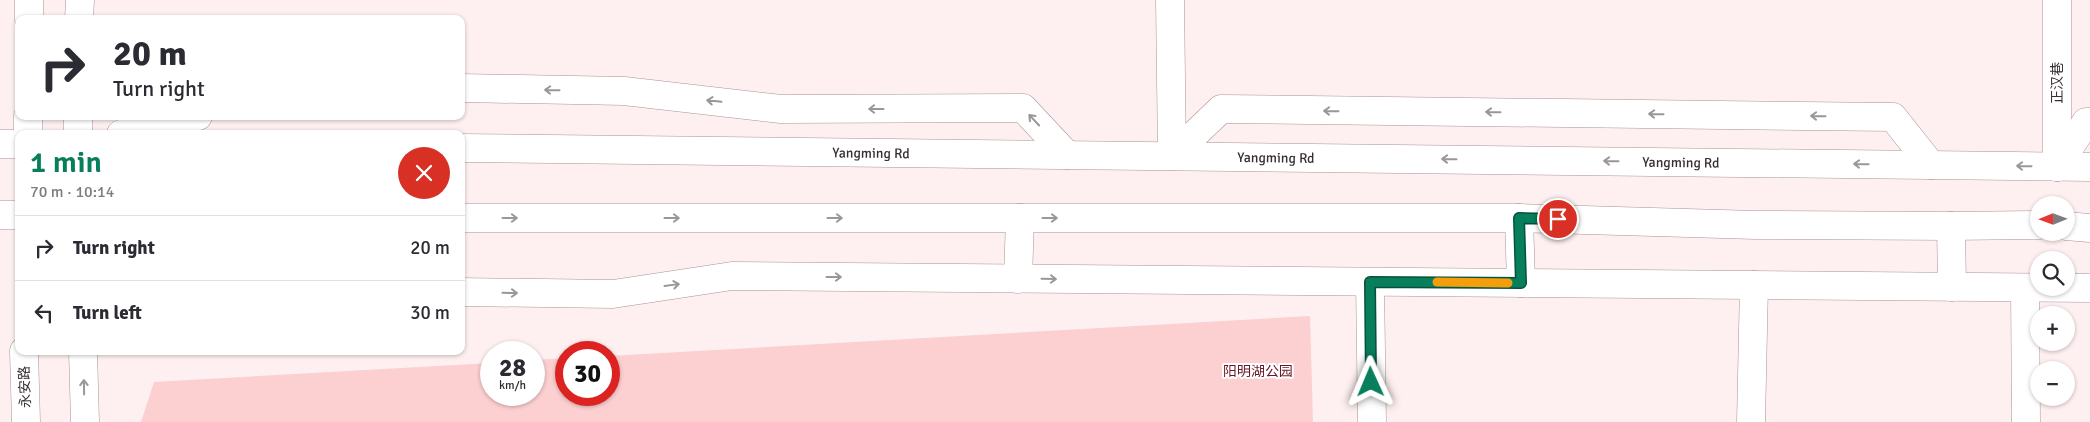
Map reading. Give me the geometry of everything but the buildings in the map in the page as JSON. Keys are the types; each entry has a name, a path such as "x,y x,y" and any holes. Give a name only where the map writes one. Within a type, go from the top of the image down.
{"street":[{"path":"29,0 29,15"},
{"path":"79,15 80,0"},
{"path":"1170,0 1172,156"},
{"name":"正汉巷","path":"2057,0 2057,167"},
{"path":"465,88 624,91 781,109 1023,108 1067,155"},
{"path":"1172,156 1220,109 1884,116 1893,117 1931,165"},
{"path":"138,130 181,120"},
{"path":"2057,167 2086,122 2090,122"},
{"path":"0,144 15,144"},
{"name":"Yangming Rd","path":"465,148 2090,167"},
{"path":"0,216 15,216"},
{"path":"0,220 15,217"},
{"path":"465,218 1519,218 1756,225 2030,225"},
{"path":"1018,279 1020,218"},
{"path":"1519,218 1521,283"},
{"path":"1951,226 1952,287"},
{"path":"2075,227 2090,228"},
{"path":"465,292 613,294 732,276 2090,288"},
{"path":"1370,282 1372,422"},
{"path":"1751,422 1754,285"},
{"path":"2025,288 2026,422"},
{"name":"永安路","path":"24,355 26,422"},
{"path":"83,355 85,422"}],"green space":[{"name":"阳明湖公园","path":"1310,316 1313,422 141,422 154,382 480,364 480,406 545,406 545,359 555,359 555,406 620,406 620,355"}],"slow traffic":[{"path":"1437,282 1508,283"}],"route":[{"path":"1371,382 1370,282 1521,283 1519,218 1558,219"}]}
